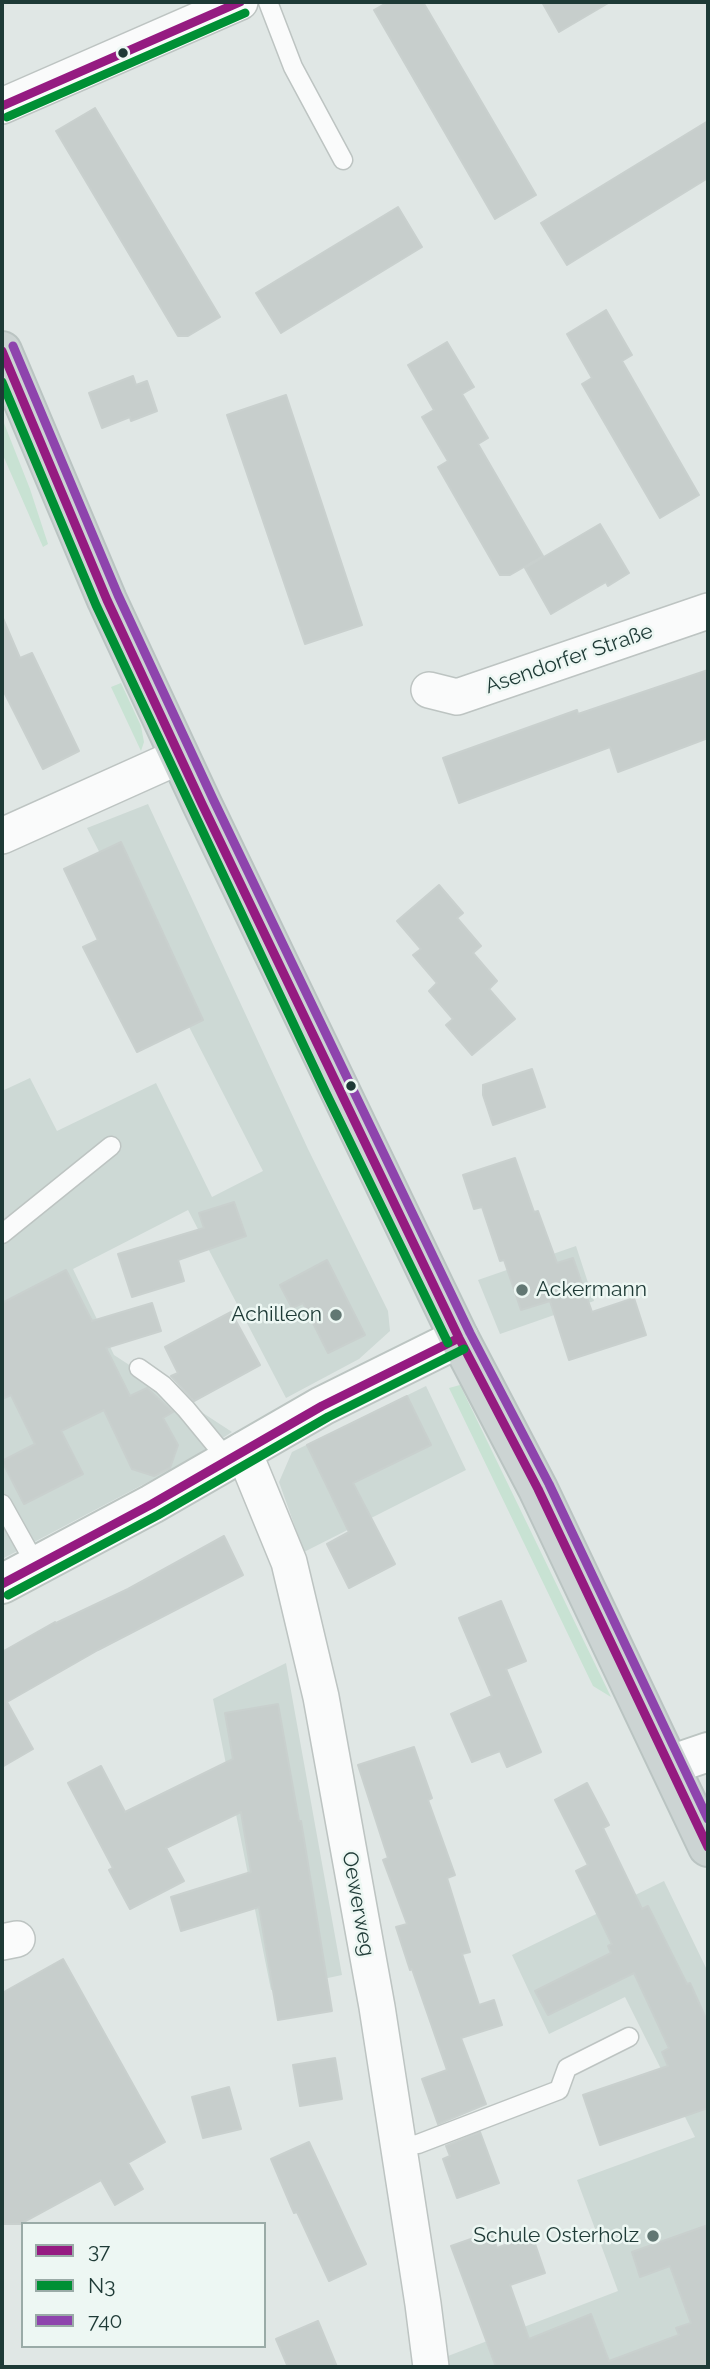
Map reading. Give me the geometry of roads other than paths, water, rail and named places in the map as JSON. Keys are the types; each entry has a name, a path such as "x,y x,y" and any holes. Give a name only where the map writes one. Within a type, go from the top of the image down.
{"main road":[{"path":"2,351 107,600 180,756 459,1338 538,1489 708,1846"},
{"path":"2,1584 152,1504 322,1406 459,1338"},
{"path":"670,1765 708,1752"}],"street":[{"path":"2,106 240,2"},
{"name":"Asendorfer Straße","path":"429,690 457,697 708,611"},
{"path":"2,836 180,756"},
{"name":"Oewerweg","path":"236,1455 289,1562 321,1697 399,2146 424,2304 431,2367"}],"lane":[{"path":"268,2 293,67 343,160"},
{"path":"2,1234 111,1146"},
{"path":"139,1368 163,1385 236,1455"},
{"path":"2,1504 36,1566"},
{"path":"399,2146 418,2144 559,2090 567,2068 629,2038"}],"place":[{"name":"Ackermann","path":"522,1290"},
{"name":"Achilleon","path":"336,1315"},
{"name":"Schule Osterholz","path":"653,2236"}]}
